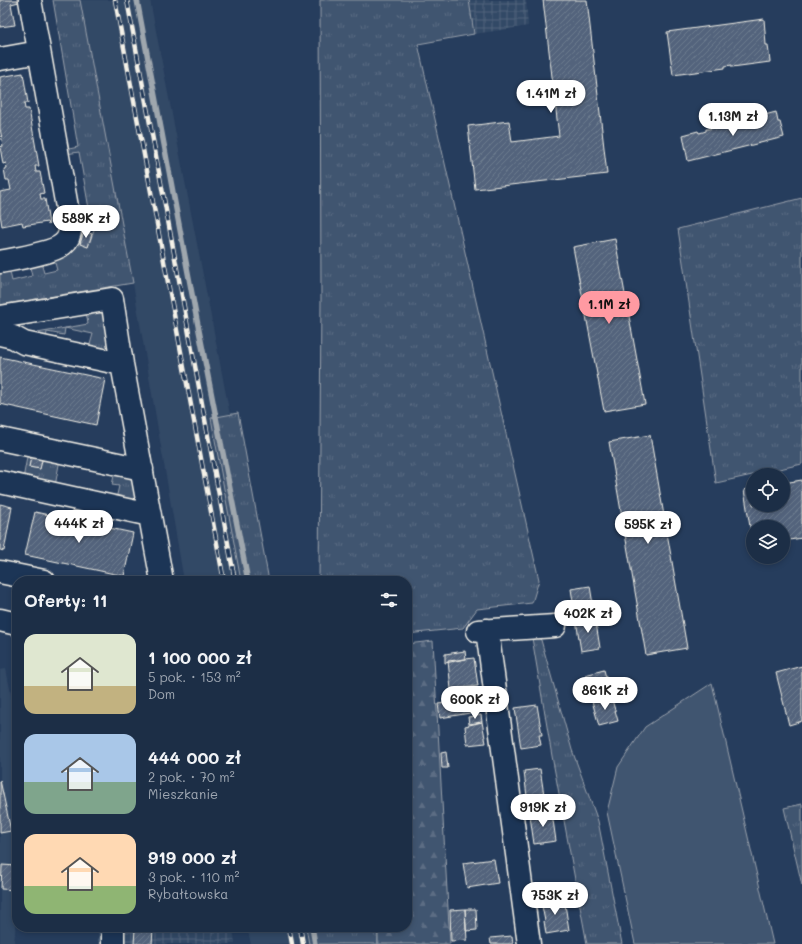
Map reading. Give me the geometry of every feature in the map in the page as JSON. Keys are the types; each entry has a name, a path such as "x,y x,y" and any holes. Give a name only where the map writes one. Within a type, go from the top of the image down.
{"street":[{"path":"0,262 56,249 64,244 70,234 70,224 30,0"},
{"path":"0,59 40,52"},
{"path":"0,317 112,299 122,364 161,576"},
{"path":"0,334 13,337 24,343 122,364"},
{"path":"0,439 142,469"},
{"path":"0,482 150,515"},
{"path":"0,572 20,576"},
{"path":"0,620 12,623"},
{"path":"529,944 482,631 556,626"},
{"path":"113,944 114,932"}],"shaded area":[{"path":"80,0 150,0 229,410 259,576 183,576 133,283"},
{"path":"469,0 526,0 528,26 474,34"},
{"path":"6,669 12,699 12,932 15,932 14,944 0,944 0,670"},
{"path":"98,932 234,932 235,944 98,944"},
{"path":"248,932 323,932 325,944 251,944"}],"green space":[{"path":"53,0 80,0 133,283 0,305 0,271 9,268 12,281 32,276 29,263 40,259 44,273 57,270 53,256 76,240 81,241 80,244 88,247 94,230 77,226 77,222 91,220 79,152 66,154 65,150 78,147"},
{"path":"320,0 469,0 474,34 418,44 539,580 532,603 477,609 463,628 412,633 412,576 319,576 321,299"},
{"path":"802,198 802,464 784,468 746,468 746,476 716,483 678,229"},
{"path":"104,310 113,346 109,351 89,348 93,334 65,328 88,324 86,311"},
{"path":"65,328 64,335 47,332 46,339 26,335"},
{"path":"238,413 268,576 240,576 211,418"},
{"path":"28,452 32,453 29,467 40,469 43,456 60,459 55,486 23,479"},
{"path":"115,471 133,478 137,502 116,499 119,486 112,485"},
{"path":"531,632 541,640 572,750 598,821 622,944 587,944 552,756"},
{"path":"433,641 450,944 378,944 378,932 412,932 412,643"},
{"path":"712,683 773,944 635,944 607,812 618,767 645,727"},
{"path":"802,804 802,885 784,808"},
{"path":"307,932 378,932 378,944 309,944"}],"building":[{"path":"0,0 19,0 19,2 11,4 15,25 0,27"},
{"path":"543,0 587,0 607,174 475,189 468,126 509,121 512,142 559,136"},
{"path":"764,19 766,45 768,45 770,62 732,67 732,65 725,66 725,68 673,75 667,32"},
{"path":"23,73 28,103 24,103 25,109 29,109 39,166 35,166 36,172 40,172 44,193 40,194 41,199 45,199 49,224 48,225 47,222 23,226 22,222 2,226 0,214 0,192 11,190 9,180 6,180 4,169 7,168 6,163 3,164 0,147 3,146 0,128 0,77"},
{"path":"776,112 784,137 688,161 683,135 698,131 699,133 706,131 706,129 753,118 753,120"},
{"path":"84,231 92,234 88,247 80,244"},
{"path":"615,239 645,404 604,411 573,247"},
{"path":"0,357 105,379 96,425 0,404"},
{"path":"650,435 687,648 646,655 609,442"},
{"path":"32,453 43,456 40,469 29,467"},
{"path":"802,480 802,538 790,540 790,520 749,520 748,512 790,512 790,482"},
{"path":"744,490 746,490 746,502"},
{"path":"0,504 12,507 4,551 0,550"},
{"path":"35,512 133,533 124,576 25,555"},
{"path":"590,586 595,617 576,620 571,589"},
{"path":"595,617 600,648 581,651 576,620"},
{"path":"465,651 466,659 445,663 445,654"},
{"path":"474,658 478,686 451,689 448,661"},
{"path":"802,666 802,721 789,725 776,673"},
{"path":"604,670 611,696 592,701 585,675"},
{"path":"611,696 618,721 599,726 592,701"},
{"path":"468,700 470,713 440,718 438,704"},
{"path":"537,705 542,735 539,735 541,745 521,748 515,708"},
{"path":"481,715 482,722 469,724 468,717"},
{"path":"482,722 486,743 467,745 465,726"},
{"path":"446,752 448,768 442,768 441,753"},
{"path":"540,769 544,795 527,797 524,771"},
{"path":"0,780 11,831 0,833"},
{"path":"539,810 541,815 552,813 556,841 534,844 530,816 533,816 534,811"},
{"path":"494,859 498,883 467,888 463,863"},
{"path":"2,865 12,866 12,890 1,889"},
{"path":"564,898 569,930 546,934 541,901"},
{"path":"465,909 476,909 477,930 466,931"},
{"path":"465,909 467,940 451,941 450,910"},
{"path":"135,932 153,932 152,944 134,944"},
{"path":"512,936 513,944 491,944 490,938"}],"waterway":[{"path":"137,0 247,576"},
{"path":"313,932 315,944"}],"railway":[{"path":"115,0 223,576"},
{"path":"127,0 234,576"},
{"path":"290,932 292,944"},
{"path":"301,932 303,944"}]}
